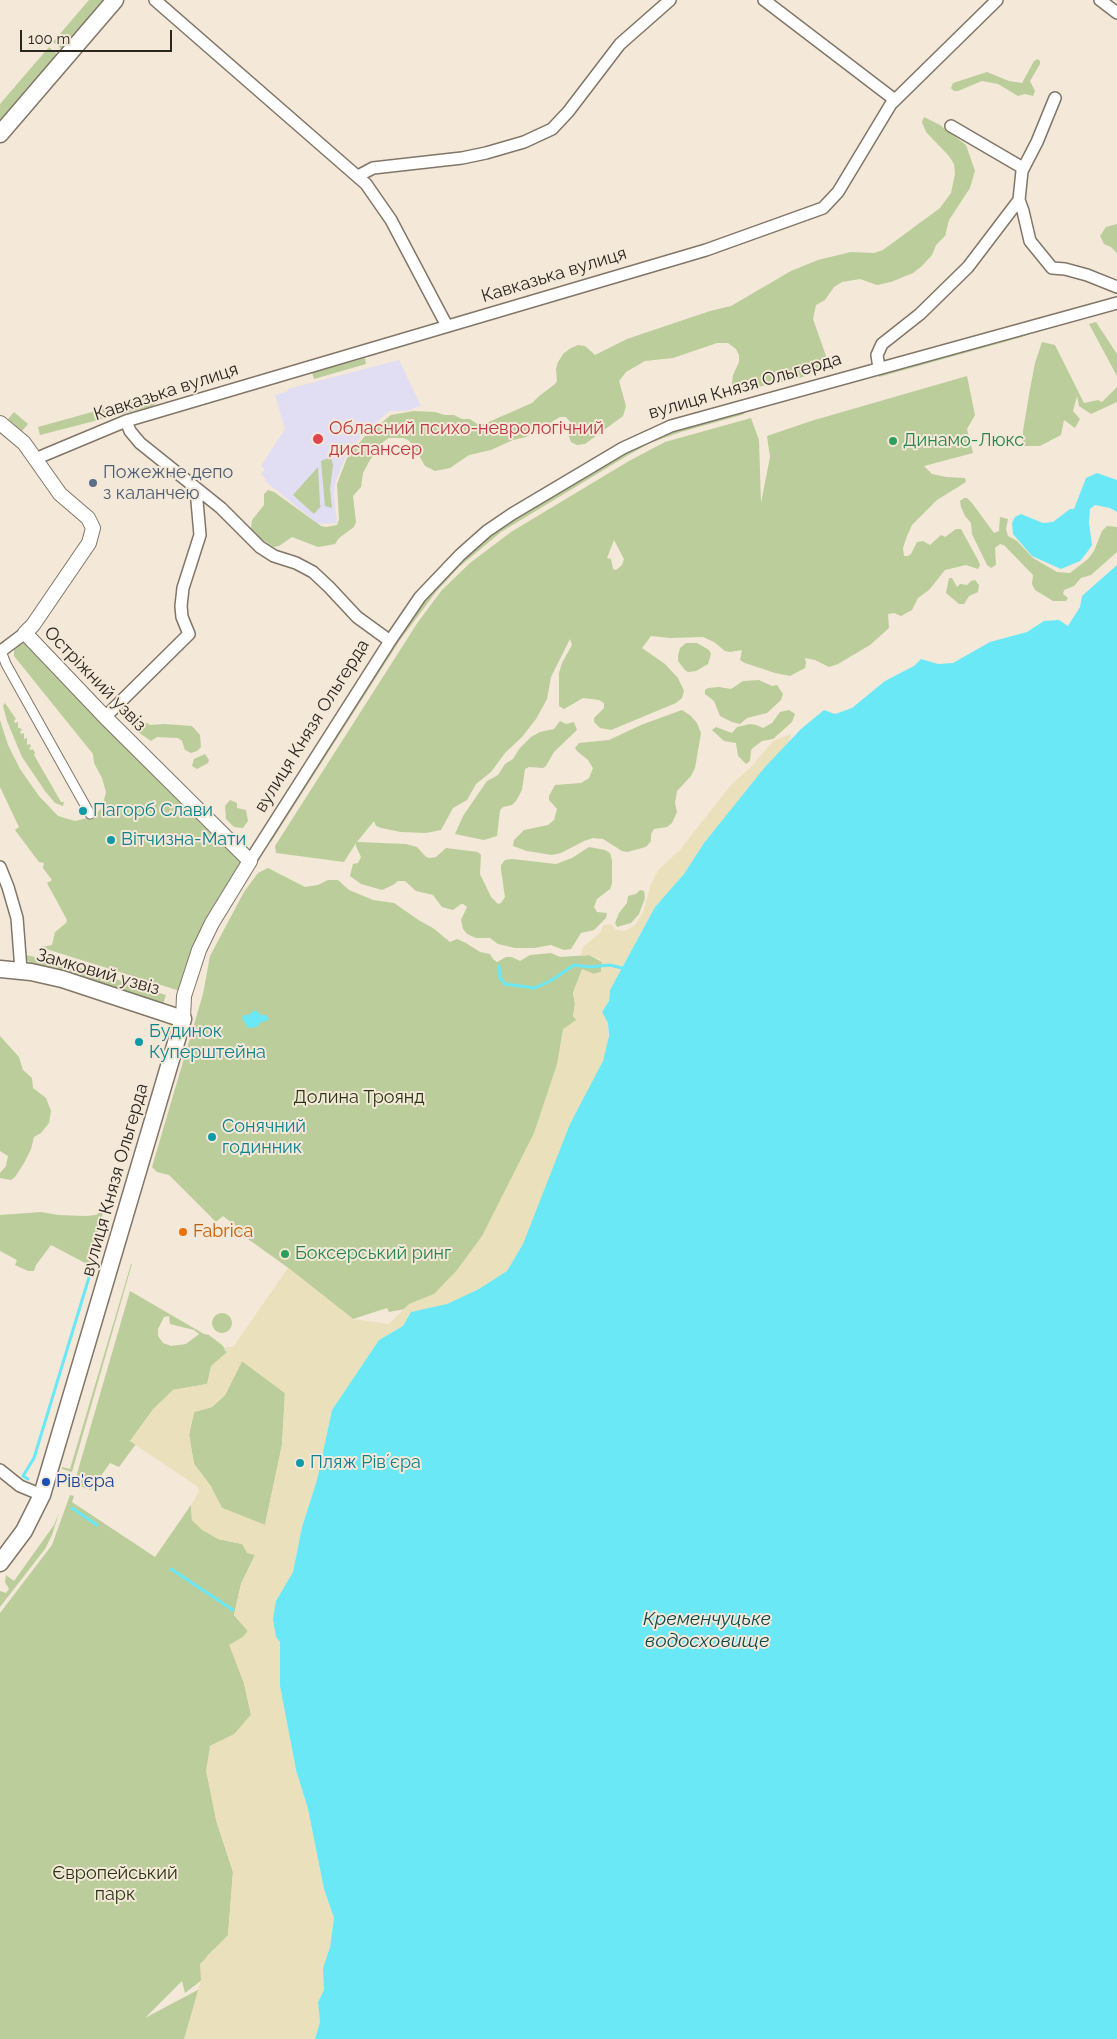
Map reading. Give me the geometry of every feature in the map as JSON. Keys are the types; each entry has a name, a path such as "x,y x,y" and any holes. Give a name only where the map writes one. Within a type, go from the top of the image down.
{"main road":[{"path":"0,134 115,0"},
{"name":"Замковий узвіз","path":"0,969 21,970 62,979 183,1019"},
{"name":"вулиця Князя Ольгерда","path":"0,1563 24,1530 42,1496 183,1019"}],"street":[{"path":"155,0 358,176 373,192 386,211 447,326"},
{"path":"358,176 373,168 462,158 486,153 524,142 552,129 568,112 620,44 670,0"},
{"path":"764,0 895,100"},
{"name":"Кавказька вулиця","path":"36,459 126,421 706,250 823,208 838,192 885,113 895,100 997,0"},
{"path":"1100,0 1117,13"},
{"path":"1054,98 1037,142 1023,168 1019,200 1031,244 1052,268 1088,275 1117,287"},
{"path":"951,126 1023,168"},
{"path":"879,368 877,355 882,344 917,317 968,267 1019,200"},
{"name":"вулиця Князя Ольгерда","path":"183,1019 184,996 199,950 212,923 390,641 428,588 473,543 512,514 623,448 656,432 683,422 1117,303"},
{"path":"126,421 132,434 140,443 225,512 265,551 313,572 356,617 390,641"},
{"path":"0,423 24,443 36,459"},
{"name":"Остріжний узвіз","path":"36,459 60,494 88,518 93,532 85,549 25,633 250,861"},
{"path":"105,716 189,634 180,606 183,588 201,532 197,501 199,491"},
{"path":"25,633 0,651 90,814"},
{"path":"0,867 17,918 21,970"},
{"path":"0,1470 20,1486 42,1496"}],"shaded area":[{"name":"Обласний психо-неврологічний диспансер","path":"399,360 421,406 406,411 389,411 349,448 335,483 334,495 337,523 318,524 265,481 266,479 261,474 265,469 261,466 285,429 275,395 288,391 288,389"}],"green space":[{"path":"89,0 106,0 63,50 53,42"},
{"path":"49,47 58,55 0,123 0,104"},
{"path":"1038,59 1040,64 1030,81 1035,91 1033,96 1025,94 1018,96 998,84 982,81 958,91 954,91 951,88 953,83 987,72 1009,81 1022,83 1034,61"},
{"path":"924,117 940,125 966,145 975,171 970,188 949,220 945,236 936,245 932,255 913,273 891,282 877,285 860,279 842,282 834,287 825,300 816,305 813,319 826,356 819,370 800,378 743,390 738,389 732,384 733,375 739,362 739,355 736,349 728,343 717,343 673,358 645,361 626,372 619,381 626,406 623,416 585,444 577,445 571,442 568,434 570,422 566,417 560,417 526,437 513,440 491,450 469,455 450,468 435,471 425,466 408,440 389,438 383,442 370,460 363,473 361,487 353,496 356,522 354,527 339,538 335,544 318,547 292,537 279,546 274,547 257,536 251,529 252,520 264,505 264,494 268,490 274,492 321,526 337,525 339,519 337,484 347,458 364,437 391,415 414,411 435,412 454,415 462,419 470,419 477,424 484,424 532,403 555,384 557,381 556,369 558,362 564,353 571,348 578,345 585,346 595,355 627,339 710,311 731,306 791,271 818,260 851,252 874,253 883,250 940,208 951,193 955,174 954,164 949,156 926,132 922,122"},
{"path":"1117,224 1117,253 1111,247 1104,244 1100,236 1106,227"},
{"path":"1096,322 1117,354 1117,376 1089,324"},
{"path":"1034,330 1033,333 1022,337 879,377 878,372"},
{"path":"1042,342 1055,345 1084,403 1098,400 1102,402 1117,387 1117,402 1091,414 1079,406 1077,396 1073,411 1080,419 1075,428 1064,420 1061,435 1040,446 1023,446 1023,431 1030,389 1035,363"},
{"path":"365,358 366,364 314,379 312,373"},
{"path":"967,376 975,415 967,429 973,453 924,466 932,474 965,478 966,482 937,500 912,525 903,548 904,556 908,556 917,542 923,541 930,545 941,535 945,537 956,529 961,529 978,560 980,565 978,569 966,565 945,570 929,590 918,598 912,610 901,616 894,613 888,614 889,628 870,645 838,664 829,667 815,660 805,658 805,668 790,676 745,663 740,660 742,650 725,651 714,642 703,637 670,638 651,636 642,648 665,664 678,678 684,691 682,698 676,703 611,730 600,728 594,722 594,718 604,708 604,703 599,700 583,698 564,709 559,706 559,673 572,645 570,639 551,677 547,699 536,719 522,737 505,753 491,772 476,784 467,800 453,808 441,830 426,833 401,832 376,826 374,821 357,842 406,844 417,847 426,857 430,858 436,857 446,848 478,852 481,855 480,874 491,897 498,904 505,897 501,865 505,860 512,859 556,864 572,858 589,847 605,850 610,853 612,860 612,884 610,889 597,899 594,907 597,912 607,913 606,918 594,930 581,933 571,949 564,950 551,945 534,948 515,948 498,944 490,938 476,938 467,934 463,929 461,920 467,907 463,904 453,910 442,907 433,895 416,891 405,881 398,881 382,890 361,884 350,876 353,864 358,863 361,857 356,843 344,862 276,853 275,846 418,622 442,590 470,563 511,532 629,461 665,442 751,418 759,440 761,503 770,457 767,436 811,421","holes":["614,540 624,559 622,565 616,570 613,569 611,559 607,558"]},
{"path":"159,394 157,402 153,406 40,435 38,427 103,409 103,407"},
{"path":"739,411 745,414 650,443 501,532 459,567 436,592 400,640 271,842 271,836 412,615 443,577 479,543 512,520 633,448 677,428"},
{"path":"14,412 28,424 22,431 8,419"},
{"path":"331,457 333,465 330,489 332,508 325,506 321,461"},
{"path":"318,467 321,506 314,514 293,495"},
{"path":"967,498 972,503 994,533 999,531 1000,517 1008,519 1006,529 1008,536 1017,541 1033,558 1057,572 1070,573 1088,559 1094,551 1102,531 1107,526 1117,527 1117,552 1091,575 1081,578 1074,586 1064,590 1063,594 1068,598 1066,601 1053,601 1035,590 1032,584 1033,575 1004,545 1000,544 995,548 996,565 991,568 987,565 972,534 971,523 961,507 960,501"},
{"path":"949,578 952,578 957,587 960,584 967,585 975,580 979,585 978,592 969,596 964,604 959,604 946,593"},
{"path":"25,642 186,807 190,808 243,861 180,991 42,947 52,945 55,932 67,920 47,883 52,880 43,868 44,863 39,862 15,830 19,827 0,787 0,720 8,745 20,769 39,796 58,816 75,821 92,817 102,808 106,792 102,778 94,763 93,754 14,656 14,649"},
{"path":"686,643 697,643 709,650 711,654 708,664 696,671 688,672 685,670 678,661 678,656 680,648"},
{"path":"759,680 772,686 777,685 783,694 781,700 767,713 747,718 740,724 720,716 714,701 705,694 705,690 708,688 731,689 743,681"},
{"path":"5,703 16,719 15,723 18,722 18,728 22,730 21,734 24,733 24,739 27,738 27,745 30,744 31,747 29,748 33,749 34,755 61,802 64,802 63,806 55,803 22,757 7,721 3,706"},
{"path":"682,710 697,723 701,733 695,768 691,776 677,791 675,803 677,812 672,823 667,827 654,829 651,834 651,841 646,847 627,852 622,851 603,839 593,838 561,853 552,855 527,851 513,846 514,840 524,830 548,825 554,820 557,809 549,800 549,796 555,785 581,783 589,778 593,768 588,760 575,748 579,743 609,740 641,725"},
{"path":"789,710 795,714 792,722 773,739 762,741 754,747 751,750 750,761 746,764 738,756 736,743 724,741 712,730 716,727 732,733 737,727 750,724 763,728 772,723 780,712"},
{"path":"560,721 566,724 574,722 577,730 554,752 546,766 543,768 529,767 525,769 522,790 516,801 512,805 503,807 500,810 497,836 484,840 455,834 463,816 487,781 498,775 505,764 513,759 520,748 531,737 540,732 554,729"},
{"path":"134,723 192,726 200,735 201,747 191,753 185,750 182,741 178,738 157,737 151,741 135,730 132,725"},
{"path":"205,754 209,760 208,763 197,769 192,766 194,759"},
{"path":"230,800 237,803 237,808 246,810 248,821 243,828 234,827 226,819 225,806"},
{"name":"Долина Троянд","path":"268,868 305,887 318,885 328,880 338,880 349,890 373,900 394,903 433,928 450,942 457,939 480,952 490,954 497,962 506,957 512,957 520,961 530,955 551,953 560,957 589,955 602,962 601,972 594,974 582,970 573,993 575,1004 573,1016 578,1020 491,1267 405,1309 389,1312 387,1308 353,1319 287,1267 234,1229 236,1226 223,1216 216,1222 169,1175 157,1172 152,1167 203,994 210,956 244,892 258,873"},
{"path":"640,890 644,891 645,898 639,914 631,923 617,927 615,923 619,913 627,903 628,896 636,894"},
{"path":"25,955 62,962 166,995 163,1004 31,963"},
{"path":"0,1036 19,1057 23,1070 32,1078 33,1088 46,1098 51,1111 49,1123 41,1133 34,1137 31,1149 24,1163 11,1180 0,1178 0,1173 6,1166 8,1156 0,1151"},
{"path":"104,1209 89,1265 51,1245 36,1265 34,1271 28,1271 15,1265 17,1260 0,1251 0,1215 41,1212 86,1216 96,1215"},
{"path":"131,1264 72,1472 62,1469 62,1467 70,1469"},
{"path":"130,1291 204,1334 209,1335 222,1345 228,1353 207,1384 173,1390 130,1441 136,1444 119,1467 110,1463 91,1490 74,1484","holes":["169,1316 170,1324 194,1330 199,1334 186,1344 171,1346 163,1343 158,1336 158,1329 164,1317"]},
{"path":"218,1313 226,1313 232,1319 232,1327 226,1333 218,1333 212,1327 212,1319"},
{"path":"242,1361 285,1393 282,1445 265,1525 222,1508 210,1485 194,1464 189,1435 194,1412 212,1407 225,1395"},
{"name":"Європейський парк","path":"70,1495 74,1496 72,1502 155,1557 191,1505 192,1520 218,1539 242,1544 255,1555 241,1584 234,1615 248,1631 243,1637 230,1645 244,1683 251,1715 244,1723 272,1762 231,1736 210,1746 216,1820 233,1872 228,1936 207,1956 203,1979 185,1993 182,1981 145,2018 209,1984 221,2039 0,2039 0,1613 52,1545"},
{"path":"59,1513 45,1549 0,1607 0,1591 6,1593 9,1589 5,1582 6,1575 14,1581 54,1525"}],"sand":[{"path":"791,734 789,742 765,768 704,843 684,874 655,907 610,990 609,1001 602,1012 608,1023 608,1042 617,1049 516,1279 447,1305 411,1312 403,1326 379,1340 332,1410 317,1480 302,1527 293,1572 276,1601 276,1637 280,1642 280,1686 296,1770 308,1809 324,1889 334,1918 330,1947 324,1968 324,1990 318,2002 320,2022 315,2039 184,2039 201,1980 200,1964 228,1935 233,1872 216,1820 206,1771 210,1746 234,1734 251,1715 244,1683 229,1645 243,1637 248,1631 234,1615 241,1584 255,1555 247,1553 242,1544 218,1539 202,1530 192,1520 191,1505 199,1492 198,1487 130,1441 153,1409 173,1390 207,1384 211,1366 227,1352 224,1350 227,1347 233,1347 288,1268 353,1319 389,1324 409,1304 434,1294 457,1270 482,1236 534,1133 557,1064 563,1029 576,1020 573,1016 575,1004 573,993 582,969 594,974 601,972 602,962 600,959 589,955 581,956 583,947 601,932 603,925 611,924 616,930 625,931 635,925 643,912 651,884 659,869 679,851 731,785 752,766 773,741","holes":["242,1361 285,1393 282,1445 265,1525 222,1508 210,1485 194,1464 189,1435 194,1412 212,1407 225,1395"]}],"water":[{"path":"1097,473 1117,480 1117,512 1110,508 1095,505 1090,509 1089,523 1092,545 1088,551 1080,561 1061,569 1032,556 1013,534 1012,523 1015,517 1021,514 1043,523 1053,522 1070,509 1074,509 1086,478"},
{"name":"Кременчуцьке водосховище","path":"1117,565 1117,2039 315,2039 320,2022 318,2002 324,1990 323,1968 330,1947 334,1918 324,1889 308,1809 296,1770 280,1686 280,1642 276,1637 273,1619 276,1601 293,1572 302,1527 317,1480 332,1410 379,1340 403,1326 411,1312 447,1304 479,1289 507,1271 523,1244 570,1124 603,1061 609,1036 608,1023 602,1012 609,1001 610,990 655,907 684,874 704,843 765,767 801,729 824,710 835,714 852,708 885,681 914,666 921,659 938,664 953,663 990,642 1027,632 1044,621 1059,620 1068,626 1080,607 1082,596"},
{"path":"256,1010 260,1015 266,1015 269,1019 261,1022 257,1027 248,1028 242,1018 244,1015 249,1015"}],"waterway":[{"path":"499,966 500,978 505,984 535,988 552,980 574,965 590,967 610,965 622,968"},
{"path":"28,1479 23,1476 34,1458 94,1261"},
{"path":"72,1508 97,1525"},
{"path":"171,1569 233,1610"}],"place":[{"name":"Обласний психо-неврологічний диспансер","path":"318,439"},
{"name":"Динамо-Люкс","path":"893,441"},
{"name":"Пожежне депо з каланчею","path":"93,483"},
{"name":"Пагорб Слави","path":"83,811"},
{"name":"Вітчизна-Мати","path":"111,840"},
{"name":"Будинок Куперштейна","path":"139,1042"},
{"name":"Сонячний годинник","path":"212,1137"},
{"name":"Fabrica","path":"183,1232"},
{"name":"Боксерський ринг","path":"285,1254"},
{"name":"Пляж Рівʼєра","path":"300,1463"},
{"name":"Рів'єра","path":"46,1482"}]}
